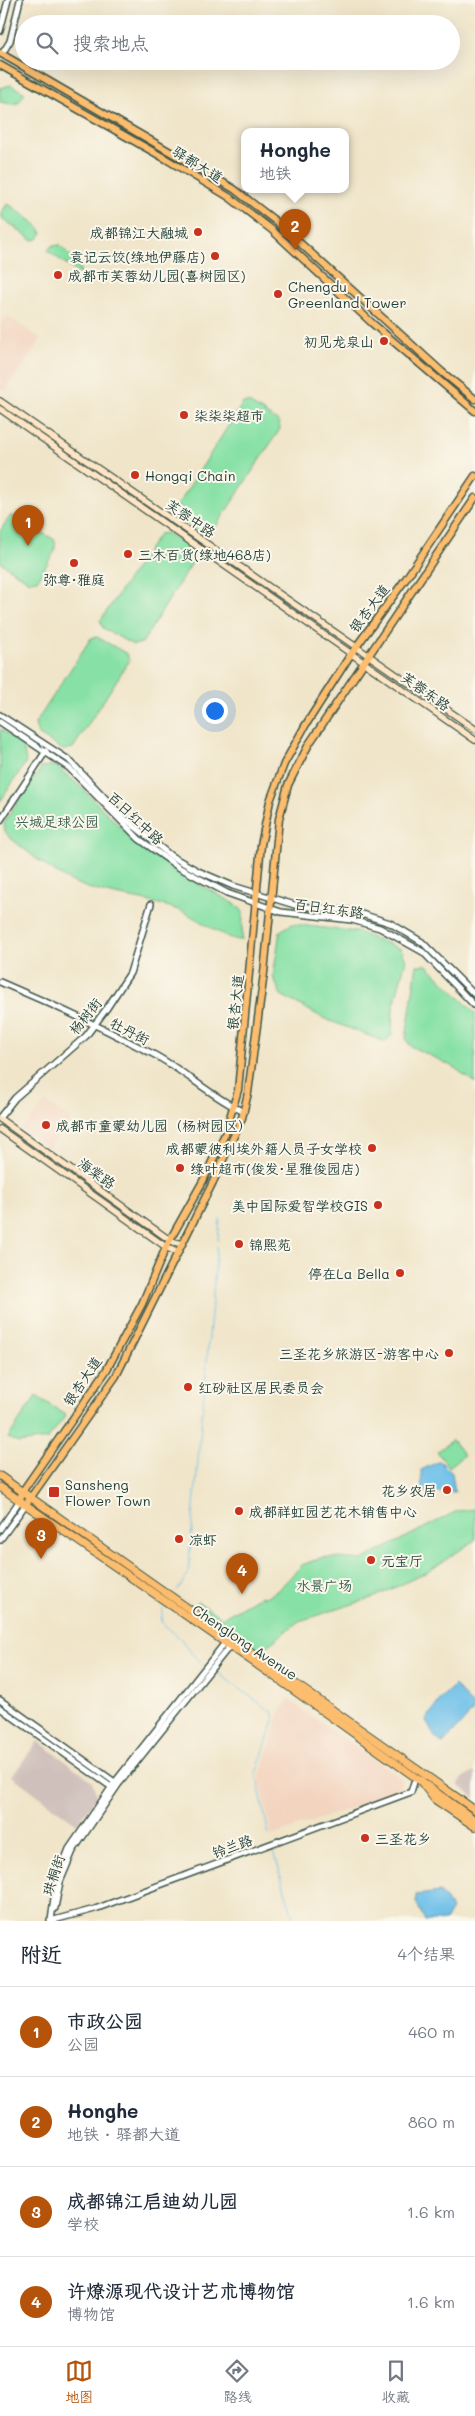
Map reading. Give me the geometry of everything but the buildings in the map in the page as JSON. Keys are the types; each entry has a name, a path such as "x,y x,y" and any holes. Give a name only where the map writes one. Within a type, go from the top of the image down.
{"highway":[{"name":"Chenglong Avenue","path":"0,1476 475,1810"},
{"name":"Chenglong Avenue","path":"0,1487 227,1645 417,1782 475,1820"},
{"path":"417,1782 435,1799 475,1826"}],"main road":[{"name":"驿都大道","path":"1,54 15,62"},
{"name":"驿都大道","path":"0,65 229,197 272,230 372,323 475,412"},
{"name":"驿都大道","path":"29,70 234,189 278,223 442,372 475,399"},
{"name":"芙蓉中路","path":"0,401 369,655"},
{"name":"芙蓉中路","path":"0,409 364,663"},
{"name":"银杏大道","path":"475,476 405,580 356,646 304,726 276,782 264,824 255,893 250,973 238,1090 225,1134 203,1180 166,1247 142,1304 106,1371 22,1492 23,1502 30,1497 116,1376 147,1318 231,1146 244,1112 271,909 279,819 288,786 309,744 475,498"},
{"name":"芙蓉东路","path":"369,655 475,729"},
{"name":"芙蓉东路","path":"364,663 475,740"},
{"name":"海棠路","path":"0,1118 171,1241 182,1244"},
{"name":"海棠路","path":"0,1129 166,1247 178,1253"}],"street":[{"path":"0,31 8,0"},
{"path":"16,15 20,0"},
{"path":"1,54 10,41 15,20"},
{"name":"百日红中路","path":"0,715 69,768 125,826 158,854 194,877 271,909"},
{"name":"百日红中路","path":"0,722 47,750 69,760 123,817 172,856 198,871 255,893 272,896"},
{"path":"0,822 47,750"},
{"name":"百日红东路","path":"272,896 298,906 352,911 390,922 422,942 475,995"},
{"name":"杨树街","path":"0,1118 15,1098 56,1064 94,1025 130,973 151,904"},
{"name":"百日红东路","path":"271,909 297,915 352,920 388,931 423,952 475,1006"},
{"name":"牡丹街","path":"0,982 155,1055 244,1112"},
{"name":"银杏大道","path":"0,1530 23,1502"},
{"name":"银杏大道","path":"0,1540 23,1502"},
{"name":"珙桐街","path":"51,1921 56,1882 69,1849 115,1786 227,1645"},
{"path":"0,1700 115,1786"},
{"path":"0,1708 115,1786"},
{"name":"铃兰路","path":"51,1921 95,1909 411,1792 417,1782"}],"shaded area":[{"path":"7,316 41,339 6,389 0,390 0,325"},
{"name":"成都市童蒙幼儿园（杨树园区）","path":"46,1102 71,1120 48,1149 21,1129"},
{"path":"289,1700 402,1779 398,1791 272,1836 259,1779 279,1714"},
{"path":"38,1741 92,1781 97,1797 77,1824 12,1776"},
{"path":"475,1772 475,1798 458,1785 465,1776"}],"green space":[{"path":"11,85 25,93 18,103 0,102 0,88"},
{"path":"7,204 37,225 42,233 38,239 32,240 2,218 2,212"},
{"path":"60,245 79,264 81,275 48,251 51,246"},
{"path":"243,403 249,403 279,422 280,429 211,534 204,535 176,518 175,509"},
{"path":"11,515 55,540 55,551 37,580 28,581 0,562 0,531"},
{"path":"167,533 194,550 195,558 142,643 133,645 103,628 100,621 159,534"},
{"path":"97,637 127,654 129,661 73,748 63,750 38,734 35,724 91,638"},
{"name":"兴城足球公园","path":"0,729 23,745 26,762 0,802"},
{"name":"兴城足球公园","path":"55,765 83,789 139,846 190,879 237,905 243,912 242,940 229,937 188,914 168,906 101,892 75,883 49,868 9,837 5,831 4,822 42,767"},
{"path":"292,924 357,932 401,949 406,960 393,1008 392,1035 385,1042 325,1019 281,995 273,977 280,931"},
{"path":"417,965 427,965 475,1013 475,1083 452,1066 410,1046 406,1038"},
{"path":"36,1396 66,1415 48,1439 18,1443 8,1438"},
{"path":"452,1440 464,1455 449,1467 437,1452"},
{"name":"水景广场","path":"475,1509 475,1540 429,1571 375,1597 299,1621 261,1651 258,1652 207,1617 196,1605 197,1601 222,1618 260,1596 265,1597 278,1590 302,1565 323,1557 362,1560 457,1511"}],"water":[{"path":"440,1461 452,1473 455,1492 422,1492 421,1470"},
{"path":"455,1685 475,1709 443,1744 434,1736 426,1720 442,1697"},
{"path":"440,1892 452,1909 445,1921 425,1921 416,1902 416,1895"}],"waterway":[{"path":"218,1240 220,1219"},
{"path":"177,1591 188,1574 217,1246"},
{"path":"163,1609 161,1622 181,1639 201,1662"},
{"path":"218,1673 273,1713 274,1720 256,1774 269,1835"},
{"path":"274,1852 294,1921"}],"place":[{"name":"成都锦江大融城","path":"198,232"},
{"name":"Honghe","path":"295,250"},
{"name":"袁记云饺(绿地伊藤店)","path":"215,256"},
{"name":"成都市芙蓉幼儿园(喜树园区)","path":"58,275"},
{"name":"Chengdu Greenland Tower","path":"278,294"},
{"name":"初见龙泉山","path":"384,341"},
{"name":"柒柒柒超市","path":"184,415"},
{"name":"Hongqi Chain","path":"135,475"},
{"name":"市政公园","path":"28,546"},
{"name":"三木百货(绿地468店)","path":"128,554"},
{"name":"弥尊·雅庭","path":"74,563"},
{"name":"成都市童蒙幼儿园（杨树园区）","path":"46,1125"},
{"name":"成都蒙彼利埃外籍人员子女学校","path":"372,1148"},
{"name":"绿叶超市(俊发·星雅俊园店)","path":"180,1168"},
{"name":"美中国际爱智学校GIS","path":"378,1205"},
{"name":"锦熙苑","path":"239,1244"},
{"name":"停在La Bella","path":"400,1273"},
{"name":"三圣花乡旅游区-游客中心","path":"449,1353"},
{"name":"红砂社区居民委员会","path":"188,1387"},
{"name":"花乡农居","path":"447,1490"},
{"name":"Sansheng Flower Town","path":"54,1492"},
{"name":"成都祥虹园艺花木销售中心","path":"239,1511"},
{"name":"凉虾","path":"179,1539"},
{"name":"成都锦江启迪幼儿园","path":"41,1559"},
{"name":"元宝厅","path":"371,1560"},
{"name":"许燎源现代设计艺术博物馆","path":"242,1594"},
{"name":"三圣花乡","path":"365,1838"}]}
